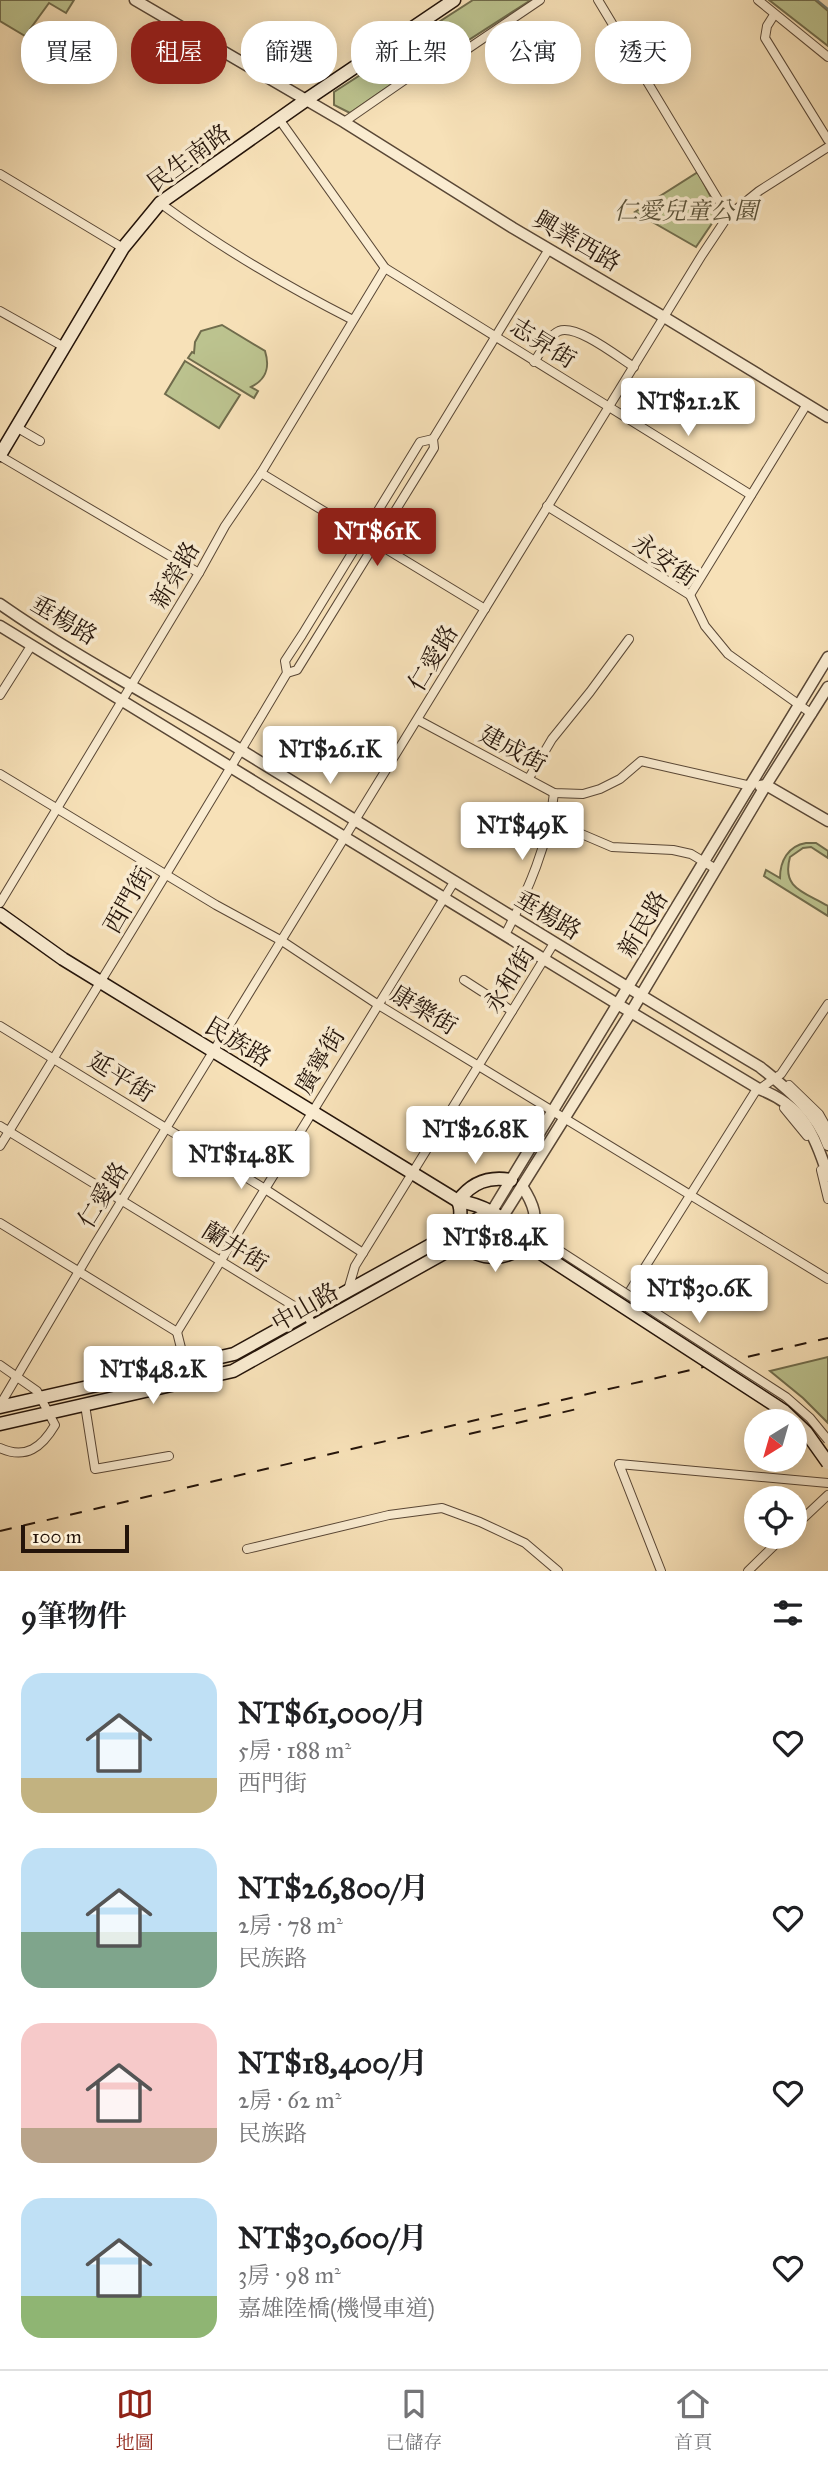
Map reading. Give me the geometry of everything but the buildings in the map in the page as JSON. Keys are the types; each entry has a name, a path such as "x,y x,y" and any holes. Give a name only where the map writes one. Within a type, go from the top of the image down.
{"main road":[{"name":"民生南路","path":"423,21 454,0"},
{"name":"民生南路","path":"0,456 123,248 160,203 351,70"},
{"name":"民族路","path":"0,914 63,959 458,1201 468,1202 536,1246"},
{"path":"451,1235 460,1218 458,1201 467,1189 479,1182 495,1178 517,1183"},
{"name":"中山路","path":"0,1406 234,1354 451,1235 494,1218"},
{"name":"中山路","path":"0,1424 50,1415 233,1371 463,1245 494,1218"},
{"path":"463,1245 476,1254 499,1257 536,1246 777,1397 811,1427 828,1449"},
{"path":"536,1246 784,1411 806,1432 828,1463"},
{"path":"348,1290 352,1304"}],"street":[{"name":"興業西路","path":"135,0 344,122 828,417"},
{"path":"471,47 540,0"},
{"path":"598,0 728,216"},
{"path":"758,0 828,57"},
{"path":"774,15 767,26 765,38 828,140"},
{"path":"344,122 399,84"},
{"path":"279,119 385,268"},
{"name":"仁愛路","path":"0,1406 547,506 728,216 759,191 828,147"},
{"path":"0,174 123,248"},
{"path":"160,203 291,289 353,320"},
{"name":"西門街","path":"287,673 296,670 434,448 433,439 549,249"},
{"name":"新榮路","path":"0,903 225,526 261,473 385,268"},
{"name":"志昇街","path":"385,268 751,495"},
{"path":"0,311 64,347"},
{"path":"534,362 549,339 558,332 567,330 584,335 634,367"},
{"path":"690,595 807,404"},
{"path":"16,427 40,440"},
{"name":"西門街","path":"0,1146 232,767 287,673 285,661 420,442 433,439"},
{"path":"0,456 199,573"},
{"path":"261,473 485,610"},
{"name":"永安街","path":"547,506 690,595 705,626 728,654 812,714"},
{"name":"垂楊路","path":"0,604 39,631 132,684 513,919 760,1067 775,1078 782,1092"},
{"name":"垂楊路","path":"0,626 619,1005 760,1089 782,1092"},
{"path":"529,778 552,739 629,639"},
{"path":"0,695 31,646"},
{"name":"新民路","path":"494,1218 559,1114 629,988 828,657"},
{"name":"新民路","path":"559,1114 631,1012 766,785 828,687"},
{"name":"建成街","path":"418,720 554,793 583,794 600,789 620,779 641,761 751,786"},
{"name":"康樂街","path":"0,774 282,941 377,1004 828,1279"},
{"path":"751,786 766,785 828,821"},
{"path":"505,935 534,870 551,821 554,793"},
{"path":"551,821 612,847 673,850 691,854 716,869"},
{"name":"廣寧街","path":"177,1332 454,882"},
{"name":"永和街","path":"348,1290 355,1266 554,943"},
{"path":"464,980 512,1011"},
{"path":"630,1291 754,1092 781,1074 828,1004"},
{"name":"延平街","path":"0,1026 265,1189 363,1253"},
{"path":"782,1092 819,1114 828,1130"},
{"path":"782,1092 815,1120 828,1145"},
{"path":"782,1092 811,1129 828,1176"},
{"path":"782,1092 790,1114 810,1141 821,1169 828,1199"},
{"name":"蘭井街","path":"0,1126 307,1314"},
{"path":"517,1183 534,1212 536,1246"},
{"path":"0,1223 177,1332 189,1380"},
{"path":"536,1246 770,1409"},
{"path":"536,1246 786,1397 810,1418 828,1440"},
{"path":"307,1314 313,1326"},
{"path":"0,1365 37,1391 55,1424 39,1447 29,1452 0,1448"},
{"path":"85,1405 95,1469 169,1456"},
{"path":"807,1443 828,1473"},
{"path":"661,1571 619,1464 828,1483"},
{"path":"807,1515 828,1495"},
{"path":"247,1549 389,1515 442,1508 525,1543 558,1571"},
{"path":"748,1571 771,1549"}],"green space":[{"path":"0,0 74,0 66,13 49,3 36,21 21,21 21,34 0,21"},
{"path":"473,0 531,0 498,21 485,21 485,30 471,39 471,21 440,21"},
{"path":"769,0 815,0 828,11 828,46"},
{"path":"351,81 351,84 392,84 350,113 334,105 334,92"},
{"name":"仁愛兒童公園","path":"698,172 719,213 696,247 635,212"},
{"path":"222,325 265,351 266,372 261,380 251,387 258,391 254,398 188,358 194,353 195,342 201,331"},
{"path":"185,361 240,395 219,428 165,394"},
{"path":"816,843 828,851 828,858 811,847 803,848 790,857 789,876 792,883 803,893 828,906 828,916 764,876 766,870 780,878 786,855 794,847"},
{"path":"492,1237 516,1244 508,1251 494,1252 476,1243"},
{"path":"828,1357 828,1423 770,1371"}],"waterway":[{"path":"817,0 828,9"}],"railway":[{"path":"0,1531 828,1338"},
{"path":"469,1434 577,1409"}]}
